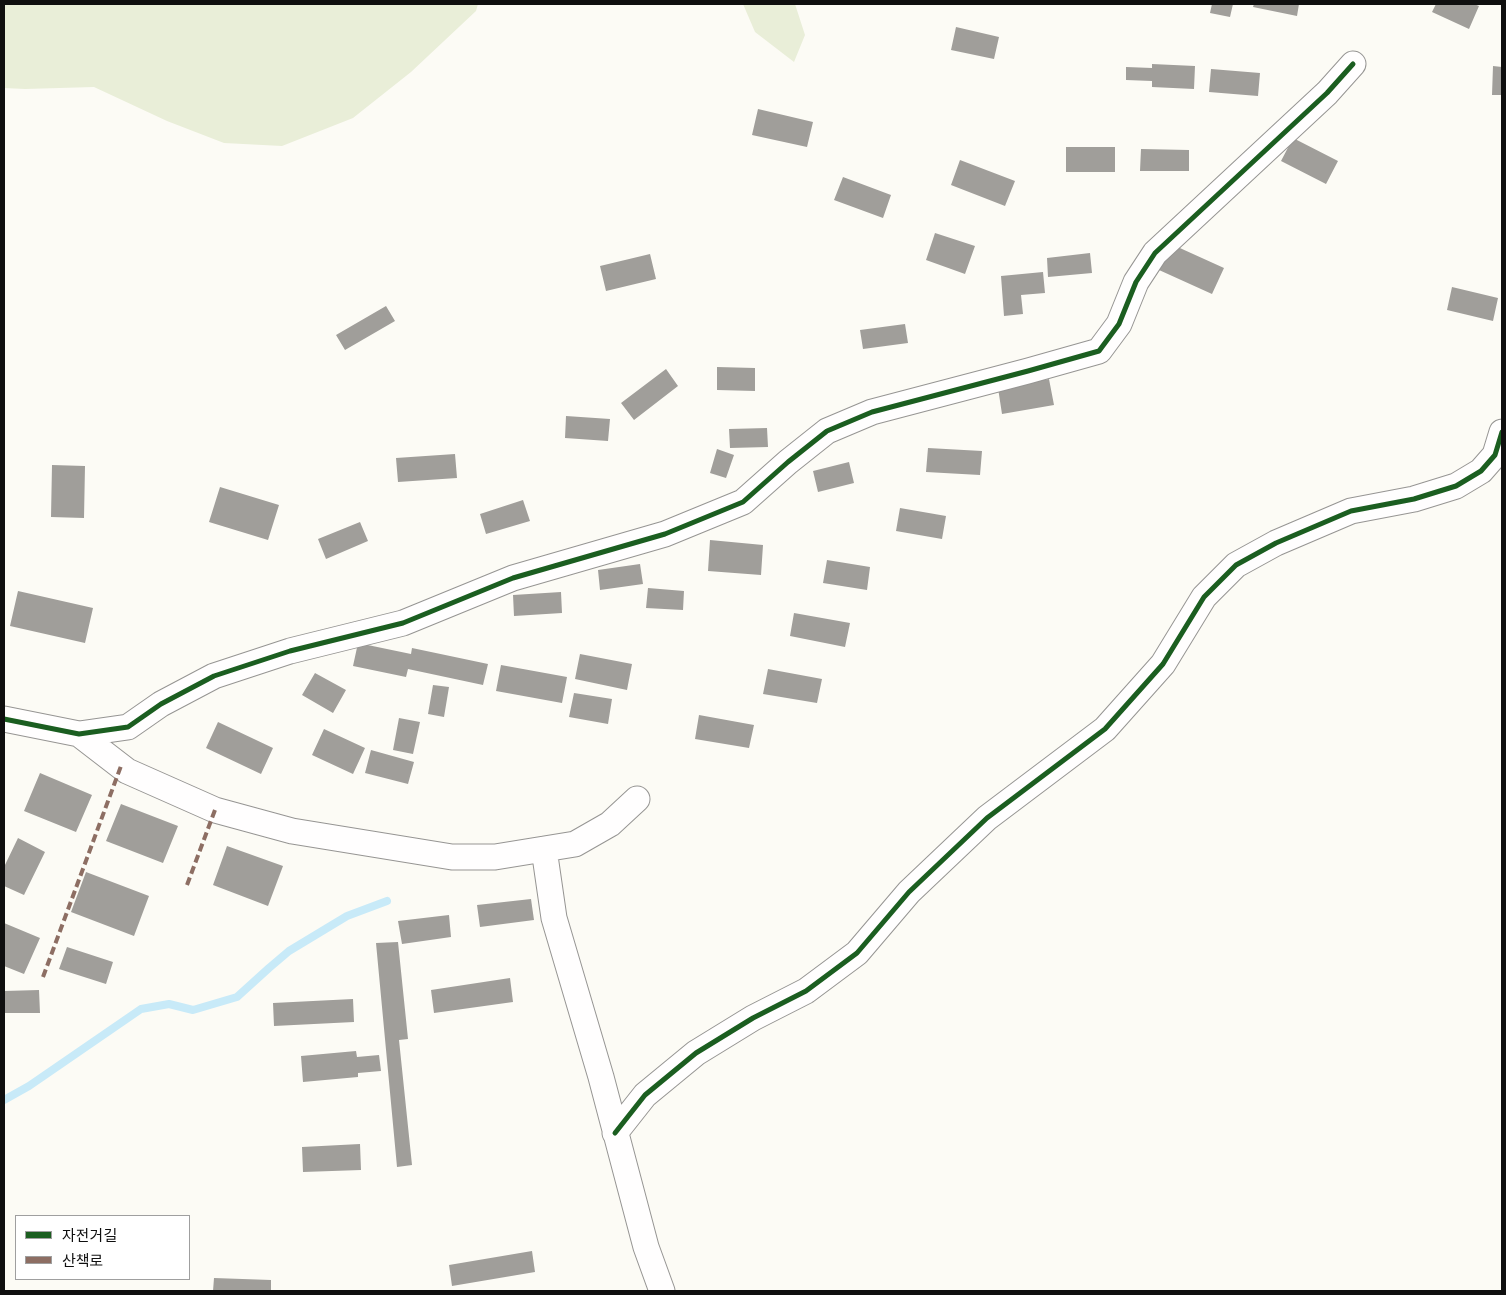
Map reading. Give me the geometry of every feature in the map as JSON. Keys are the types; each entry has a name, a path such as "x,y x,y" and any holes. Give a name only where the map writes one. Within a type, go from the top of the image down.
{"street":[{"path":"4,719 79,734 128,727 161,704 214,676 290,651 403,623 512,578 665,534 743,502 788,462 827,431 872,412 1099,351 1119,324 1136,282 1155,253 1327,93 1353,64"},
{"path":"616,1133 645,1094 696,1053 753,1018 806,991 857,953 909,892 987,818 1105,729 1163,664 1204,597 1236,565 1276,543 1351,511 1414,499 1456,486 1481,471 1495,455 1502,432"},
{"path":"79,734 127,770 215,810 292,831 452,857 495,857 575,844 610,824 637,799"},
{"path":"544,849 554,918 601,1076 646,1247 662,1291"}],"green space":[{"path":"4,4 478,4 476,11 411,72 353,118 282,146 224,143 167,121 94,87 4,88"},
{"path":"743,4 795,4 805,35 794,62 755,32"}],"building":[{"path":"1212,4 1233,4 1230,17 1210,13"},
{"path":"1254,4 1299,4 1297,16 1253,7"},
{"path":"1436,4 1474,4 1479,6 1469,29 1432,12"},
{"path":"956,27 999,37 994,59 951,50"},
{"path":"1152,64 1195,66 1194,89 1152,87 1152,81 1126,80 1126,67 1152,68"},
{"path":"1493,66 1502,67 1502,95 1492,95"},
{"path":"1211,69 1260,73 1258,96 1209,92"},
{"path":"758,109 813,122 807,147 752,135"},
{"path":"1293,138 1338,161 1326,184 1281,161"},
{"path":"1066,147 1115,147 1115,172 1066,172"},
{"path":"1141,149 1189,150 1189,171 1140,171"},
{"path":"960,160 1015,181 1005,206 951,185"},
{"path":"843,177 891,195 883,218 834,200"},
{"path":"935,233 975,246 965,274 926,260"},
{"path":"1171,244 1224,268 1212,294 1159,270"},
{"path":"1090,253 1092,273 1048,277 1047,258"},
{"path":"650,254 656,279 606,291 600,266"},
{"path":"1043,272 1045,293 1021,295 1023,314 1004,316 1001,276"},
{"path":"1452,287 1498,298 1493,321 1447,310"},
{"path":"386,306 395,321 345,350 336,335"},
{"path":"905,324 908,343 863,349 860,330"},
{"path":"717,367 755,368 755,391 717,390"},
{"path":"666,369 678,386 634,420 621,403"},
{"path":"1049,379 1054,405 1002,414 998,388"},
{"path":"566,416 610,419 608,441 565,438"},
{"path":"767,428 768,447 730,448 729,429"},
{"path":"928,448 982,451 980,475 926,472"},
{"path":"717,449 734,455 726,478 710,473"},
{"path":"455,454 457,478 398,482 396,458"},
{"path":"849,462 854,483 818,492 813,471"},
{"path":"52,465 85,466 84,518 51,517"},
{"path":"220,487 279,505 268,540 209,522"},
{"path":"523,500 530,521 486,534 480,514"},
{"path":"900,508 946,516 942,539 896,531"},
{"path":"360,522 368,541 326,559 318,539"},
{"path":"710,540 763,545 761,575 708,571"},
{"path":"827,560 870,567 867,590 823,583"},
{"path":"640,564 643,584 600,590 598,570"},
{"path":"648,588 684,591 683,610 646,608"},
{"path":"18,591 93,608 85,643 10,626"},
{"path":"561,592 562,613 514,616 513,595"},
{"path":"794,613 850,623 845,647 790,636"},
{"path":"358,643 411,654 412,648 488,664 483,685 408,669 406,677 353,666"},
{"path":"580,654 632,664 627,690 575,679"},
{"path":"501,665 567,677 562,703 496,691"},
{"path":"768,669 822,679 817,703 763,694"},
{"path":"315,673 346,690 333,713 302,695"},
{"path":"433,685 449,687 444,717 428,714"},
{"path":"574,693 612,699 608,724 569,717"},
{"path":"699,715 754,725 749,748 695,739"},
{"path":"399,718 420,722 413,754 393,750"},
{"path":"218,722 273,748 261,774 206,748"},
{"path":"324,729 365,748 353,774 312,755"},
{"path":"371,750 414,762 408,784 365,773"},
{"path":"40,773 92,795 76,832 24,811"},
{"path":"121,804 178,826 163,863 106,841"},
{"path":"18,838 45,852 24,895 4,886 4,867"},
{"path":"227,846 283,866 268,906 213,885"},
{"path":"86,872 149,896 134,936 71,912"},
{"path":"531,899 534,920 480,927 477,905"},
{"path":"449,915 451,937 402,944 398,921"},
{"path":"4,923 40,938 24,974 4,966"},
{"path":"398,942 408,1039 399,1040 412,1165 397,1167 376,943"},
{"path":"67,947 113,962 106,984 59,969"},
{"path":"510,978 513,1002 434,1013 431,990"},
{"path":"39,990 40,1013 4,1013 4,991"},
{"path":"353,999 354,1022 274,1026 273,1003"},
{"path":"356,1051 357,1057 379,1055 381,1071 358,1073 358,1077 303,1082 301,1056"},
{"path":"360,1144 361,1170 303,1172 302,1147"},
{"path":"532,1251 535,1272 452,1286 449,1265"},
{"path":"214,1278 271,1280 271,1291 213,1291"}],"waterway":[{"path":"4,1100 29,1086 141,1009 169,1004 193,1010 237,997 289,951 347,916 387,901"}],"marked path":[{"path":"43,977 121,766"},
{"path":"187,885 215,810"}],"cycle path":[{"path":"4,719 79,734 128,727 161,704 214,676 290,651 403,623 513,578 665,534 743,502 788,462 827,431 872,412 1099,351 1119,324 1136,282 1155,253 1327,93 1353,64"},
{"path":"615,1133 645,1095 696,1053 753,1018 806,991 857,953 909,892 987,818 1105,729 1163,664 1204,597 1236,565 1276,543 1351,511 1414,499 1456,486 1481,471 1495,455 1502,432"}]}
